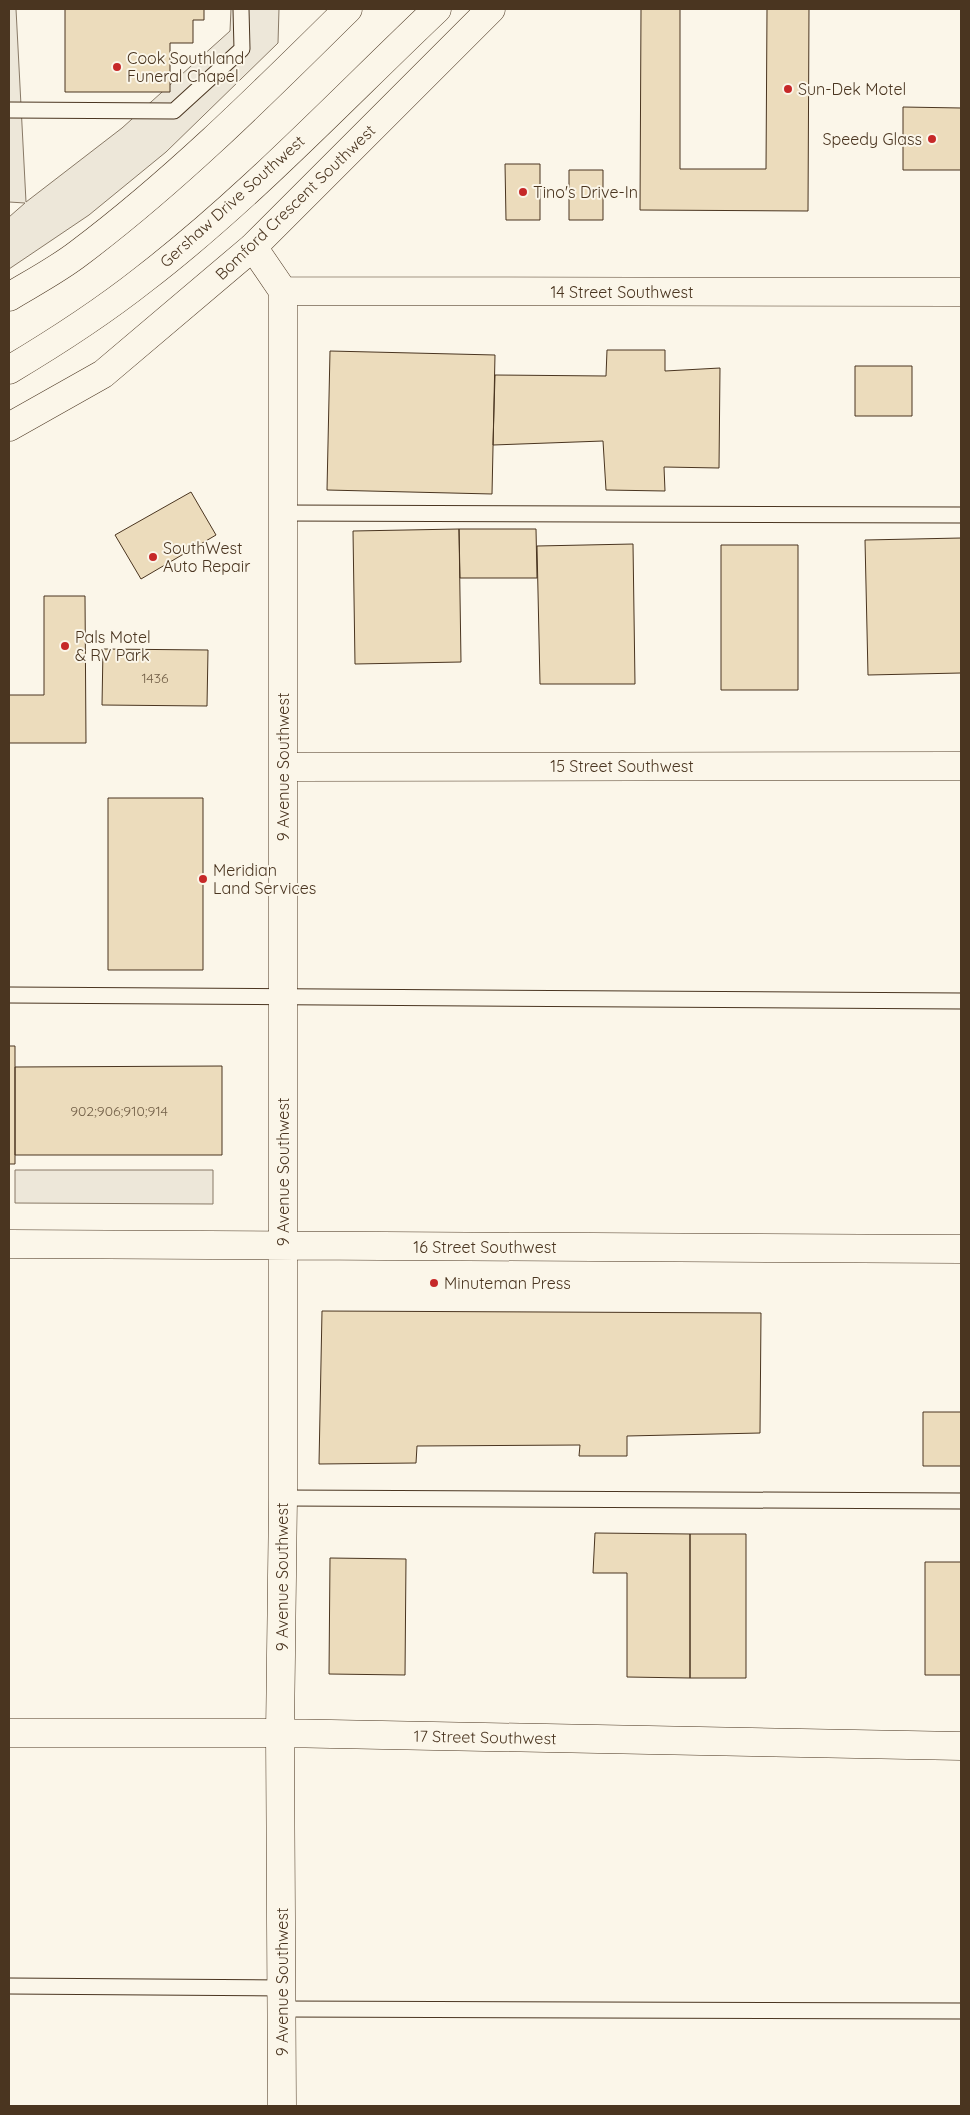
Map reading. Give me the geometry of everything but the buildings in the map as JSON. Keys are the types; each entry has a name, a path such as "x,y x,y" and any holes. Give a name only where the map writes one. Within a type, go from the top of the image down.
{"main road":[{"path":"9,298 78,254 157,192 235,121 348,9"},
{"name":"Gershaw Drive Southwest","path":"9,370 74,330 146,278 233,204 437,9"},
{"name":"Bomford Crescent Southwest","path":"9,426 103,374 253,247 492,9"},
{"path":"253,247 283,291"},
{"name":"14 Street Southwest","path":"283,291 961,292"},
{"name":"9 Avenue Southwest","path":"282,2106 280,1733 283,1498 283,291"},
{"name":"15 Street Southwest","path":"283,767 961,766"},
{"name":"16 Street Southwest","path":"9,1244 961,1249"},
{"name":"17 Street Southwest","path":"9,1733 280,1733 961,1746"}],"lane":[{"path":"9,110 174,111 242,49 242,9"},
{"path":"283,513 961,515"},
{"path":"9,995 961,1001"},
{"path":"283,1498 961,1501"},
{"path":"9,1986 282,1999 961,2011"}],"shaded area":[{"path":"9,9 16,9 26,202 122,128 230,31 231,9 279,9 278,43 166,152 89,215 9,269 9,217 25,203 9,202"},
{"path":"15,1170 213,1170 213,1204 15,1203"}],"place":[{"name":"Cook Southland Funeral Chapel","path":"117,67"},
{"name":"Sun-Dek Motel","path":"788,89"},
{"name":"Speedy Glass","path":"932,139"},
{"name":"Tino's Drive-In","path":"523,192"},
{"name":"SouthWest Auto Repair","path":"153,557"},
{"name":"Pals Motel & RV Park","path":"65,646"},
{"name":"Meridian Land Services","path":"203,879"},
{"name":"Minuteman Press","path":"434,1283"}]}
